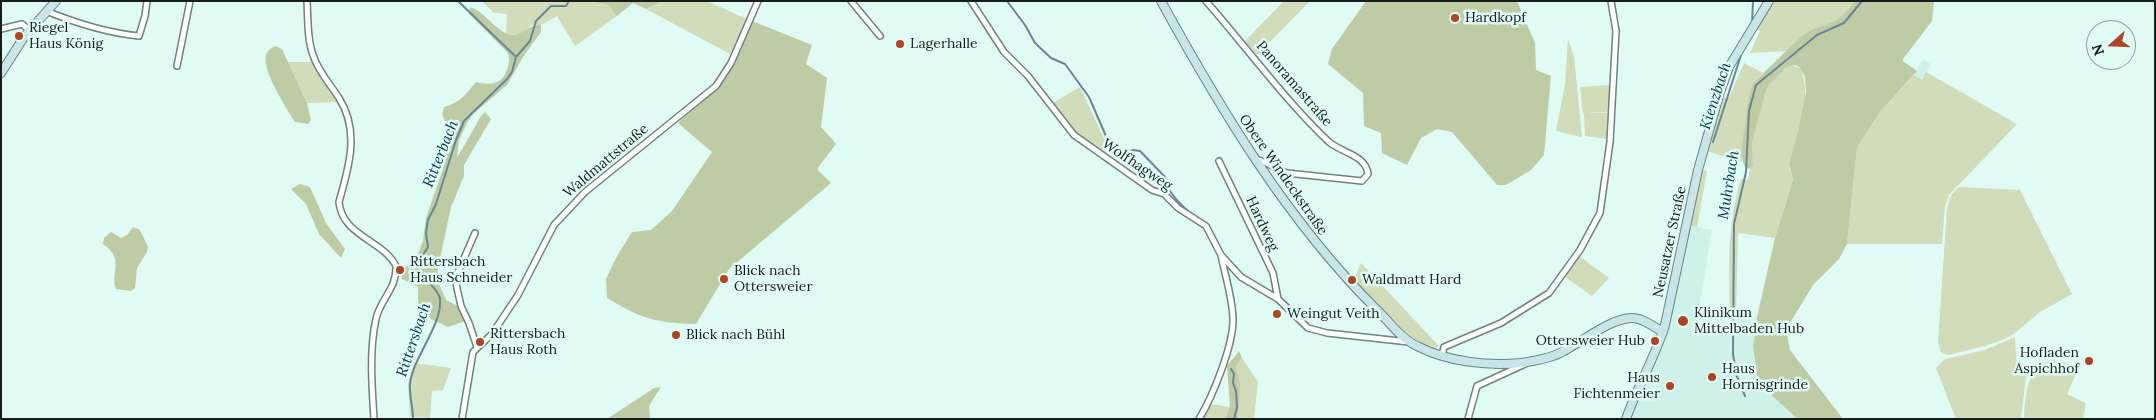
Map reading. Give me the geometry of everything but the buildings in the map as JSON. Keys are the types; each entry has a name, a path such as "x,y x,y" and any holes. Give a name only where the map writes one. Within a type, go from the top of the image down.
{"street":[{"path":"46,11 74,22 139,36 147,1"},
{"path":"177,66 190,1"},
{"path":"307,1 312,55 341,102 350,122 352,148 339,202 343,217 354,230 387,254 396,266 393,287 376,318 372,396 374,419"},
{"name":"Waldmattstraße","path":"462,419 473,352 492,334 505,316 554,225 567,209 628,155 716,86 731,64 758,1"},
{"path":"851,1 880,36"},
{"name":"Wolfhagweg","path":"970,1 1004,52 1028,76 1074,135 1152,190 1164,194 1178,208 1206,226 1221,255 1241,277 1278,299 1308,328 1328,333 1411,343"},
{"name":"Obere Windeckstraße","path":"1161,1 1219,104 1328,259 1411,343"},
{"name":"Panoramastraße","path":"1206,1 1303,116 1338,149 1365,163 1368,174 1362,181 1287,173 1256,159"},
{"path":"1442,355 1444,347 1450,343 1467,338 1501,323 1548,293 1580,250 1600,213 1610,142 1616,31 1611,1"},
{"name":"Neusatzer Straße","path":"1626,419 1663,332 1698,170 1713,114 1729,67 1769,1"},
{"path":"1,73 29,30 54,2"},
{"path":"1,29 22,24 29,30"},
{"name":"Hardweg","path":"1219,161 1273,273 1278,299"},
{"path":"475,233 455,279 461,306 477,347"},
{"path":"1199,419 1209,403 1232,331 1232,308 1221,255"},
{"path":"1468,419 1477,386 1512,367 1563,352 1605,328 1626,319 1637,319 1663,332"},
{"path":"1411,343 1442,355 1475,363 1512,367"}],"shaded area":[{"path":"482,1 589,1 608,5 617,16 575,46 557,16 541,25 531,25 522,33 506,34 507,14 494,13"},
{"path":"589,1 663,1 646,9 633,3 617,16 608,5"},
{"path":"663,1 707,1 747,19 732,55 646,9"},
{"path":"1284,1 1310,1 1257,55 1245,41"},
{"path":"1366,1 1517,1 1535,43 1536,70 1551,76 1544,155 1531,170 1506,185 1497,185 1452,132 1437,129 1421,138 1407,165 1382,153 1381,133 1364,126 1363,93 1328,64 1332,49"},
{"path":"1773,1 1855,1 1841,19 1808,32 1787,51 1750,53 1760,31 1757,29"},
{"path":"1855,1 1934,1 1932,21 1903,59 1903,61 1917,71 1879,113 1857,148 1847,244 1839,259 1813,285 1790,323 1787,334 1790,350 1843,419 1797,419 1762,386 1757,375 1753,346 1757,317 1775,238 1793,179 1789,165 1806,92 1805,77 1800,68 1796,65 1786,67 1769,85 1752,143 1753,166 1750,169 1745,167 1743,162 1743,139 1753,84 1805,34 1839,19"},
{"path":"470,7 508,34 516,35 536,25 541,25 541,32 523,57 507,85 473,114 459,140 457,158 481,116 485,112 491,119 464,165 464,176 451,207 438,268 438,282 446,300 458,306 465,321 448,327 431,319 420,309 418,287 402,279 402,268 414,264 423,241 426,218 445,163 451,134 442,114 444,107 459,100 476,82 486,84 499,81 505,75 508,65 508,53 469,14"},
{"path":"752,21 812,45 806,64 827,78 821,127 836,144 817,169 831,183 729,269 696,324 659,321 630,311 607,298 606,279 617,256 632,232 651,230 672,211 712,152 678,123 716,86 735,60"},
{"path":"1568,39 1574,56 1582,137 1556,131 1565,84"},
{"path":"276,46 282,49 307,103 311,120 308,124 295,122 269,75 266,56 269,50"},
{"path":"1923,59 1931,64 1922,80 1914,75"},
{"path":"288,62 313,62 339,102 307,103"},
{"path":"1744,63 1763,73 1757,79 1744,131 1742,162 1707,151 1721,97 1729,98"},
{"path":"1790,65 1800,68 1804,79 1805,92 1805,105 1789,169 1793,178 1775,238 1738,233 1736,316 1730,316 1730,247 1736,196 1741,179 1748,180 1750,169 1753,166 1752,143 1765,94 1769,85"},
{"path":"1926,72 2017,124 1949,195 1945,206 1942,244 1847,244 1857,148 1879,113 1914,75 1922,80"},
{"path":"1611,85 1610,112 1583,113 1580,87"},
{"path":"1080,87 1107,145 1105,154 1069,126 1053,103"},
{"path":"1584,113 1610,113 1607,139 1585,136"},
{"path":"1702,170 1707,171 1697,227 1688,225"},
{"path":"300,184 310,187 326,223 345,249 341,258 319,234 306,204 291,189"},
{"path":"1959,187 2020,190 2072,294 2040,312 2005,339 1948,355 1941,352 1938,343 1947,208 1951,195"},
{"name":"Klinikum Mittelbaden Hub","path":"1688,225 1712,230 1697,323 1729,323 1730,316 1757,317 1753,346 1757,375 1762,386 1797,419 1630,419 1634,403 1660,350 1670,320"},
{"path":"133,227 140,230 148,247 147,252 137,268 135,288 131,291 116,289 114,281 116,264 112,252 103,244 104,238 111,232 121,238 127,235"},
{"path":"1579,256 1609,278 1592,296 1564,276"},
{"path":"1361,263 1439,346 1435,349 1411,338 1354,280"},
{"path":"2015,337 2017,375 2026,376 2021,419 1956,419 1936,368 1945,359 1985,350"},
{"path":"1239,351 1242,358 1236,367 1240,384 1237,419 1225,419 1230,407 1227,366"},
{"path":"1242,358 1258,382 1254,419 1237,419 1236,367"},
{"path":"2050,360 2063,362 2078,369 2067,394 2086,403 2083,419 2024,419 2026,393 2031,377 2036,370"},
{"path":"414,363 451,368 443,390 432,391 430,418 410,417 408,384"},
{"path":"661,387 649,406 650,419 607,419 654,388"},
{"path":"1210,404 1230,407 1225,419 1201,419"}],"waterway":[{"name":"Ritterbach","path":"422,265 421,258 428,247 426,233 428,220 436,204 456,140 464,121 507,79 512,72 516,57 458,1"},
{"path":"517,56 530,41 536,21 551,6 566,6 569,1"},
{"path":"1007,1 1025,25 1035,43 1051,58 1065,64 1089,97 1112,150 1120,155 1133,150 1140,151 1165,177 1170,192 1189,212"},
{"name":"Kienzbach","path":"1752,24 1753,1"},
{"name":"Muhrbach","path":"1745,396 1736,374 1733,354 1734,224 1746,172 1749,111 1756,85 1817,35 1844,23 1862,1"},
{"name":"Kienzbach","path":"1713,142 1741,55"},
{"name":"Rittersbach","path":"413,419 410,388 412,374 440,309 439,295 423,273"},
{"path":"1231,369 1234,374 1233,383 1236,391 1237,407 1234,419"}],"place":[{"name":"Hardkopf","path":"1455,18"},
{"name":"Riegel Haus König","path":"19,36"},
{"name":"Lagerhalle","path":"900,44"},
{"name":"Rittersbach Haus Schneider","path":"400,270"},
{"name":"Blick nach Ottersweier","path":"724,279"},
{"name":"Waldmatt Hard","path":"1352,280"},
{"name":"Weingut Veith","path":"1277,314"},
{"name":"Klinikum Mittelbaden Hub","path":"1683,321"},
{"name":"Blick nach Bühl","path":"676,335"},
{"name":"Ottersweier Hub","path":"1655,341"},
{"name":"Rittersbach Haus Roth","path":"480,342"},
{"name":"Hofladen Aspichhof","path":"2089,361"},
{"name":"Haus Hornisgrinde","path":"1712,377"},
{"name":"Haus Fichtenmeier","path":"1670,386"}]}
